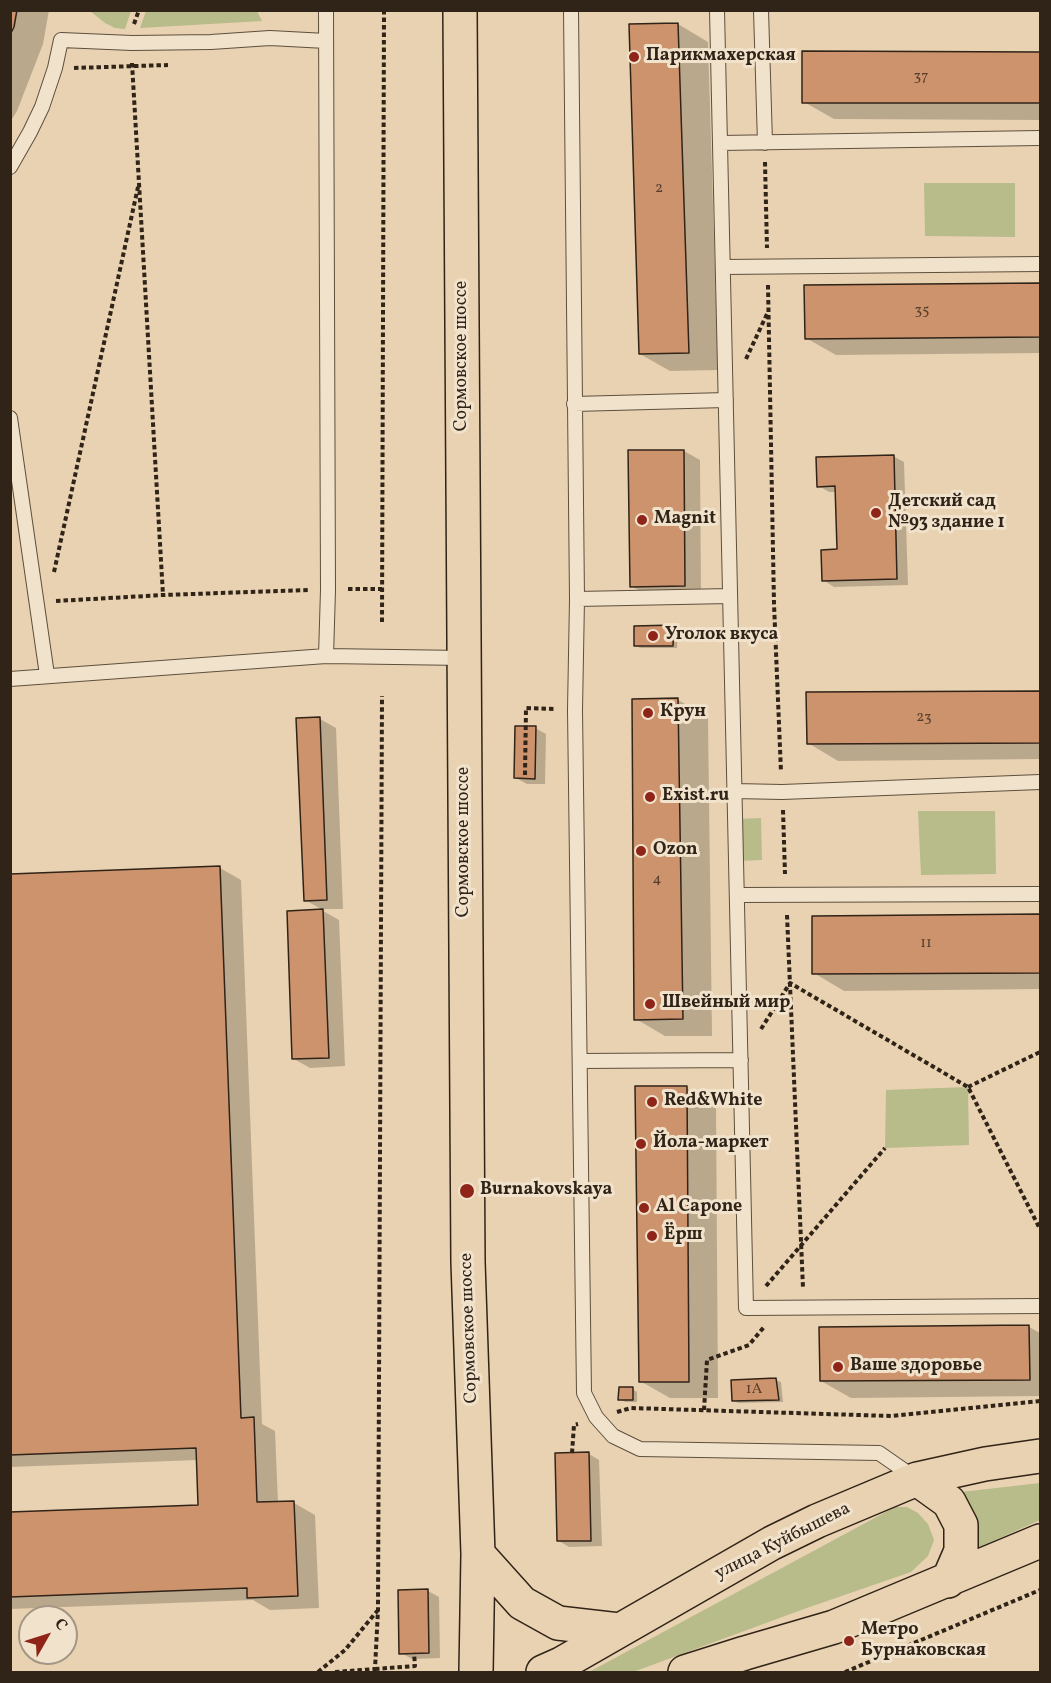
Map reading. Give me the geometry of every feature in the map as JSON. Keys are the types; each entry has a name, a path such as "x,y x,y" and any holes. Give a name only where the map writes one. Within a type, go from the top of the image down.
{"main road":[{"name":"Сормовское шоссе","path":"460,10 468,1262 478,1554 476,1672"},
{"name":"улица Куйбышева","path":"543,1672 561,1664 772,1543 818,1521 917,1479 986,1464 1041,1456"},
{"path":"917,1479 949,1502 961,1525 961,1551 948,1581"},
{"path":"685,1672 834,1627 1041,1541"},
{"path":"478,1554 522,1603 558,1623 619,1630"}],"lane":[{"path":"326,10 328,590 326,657"},
{"path":"571,10 577,599 575,710 584,1393 596,1417 613,1436 640,1449 879,1453 917,1479"},
{"path":"717,10 746,1308 1041,1306"},
{"path":"761,10 765,143"},
{"path":"10,167 42,107 55,68 61,40 132,43 211,42 270,38 326,41"},
{"path":"720,143 1041,138"},
{"path":"723,267 1041,264"},
{"path":"574,404 726,400"},
{"path":"10,418 42,602 47,675"},
{"path":"577,599 730,596"},
{"path":"10,679 326,657 464,658"},
{"path":"735,790 782,792 1041,782"},
{"path":"737,895 1041,894"},
{"path":"580,1061 741,1060"}],"path":[{"path":"133,27 139,10"},
{"path":"382,622 384,10"},
{"path":"132,59 163,595"},
{"path":"765,143 774,603 804,1308"},
{"path":"139,180 42,602 314,590"},
{"path":"344,589 382,589"},
{"path":"375,1669 378,1610 382,696"},
{"path":"525,775 526,708 575,710"},
{"path":"741,1060 790,983"},
{"path":"790,983 968,1087 1041,1229"},
{"path":"968,1087 1041,1052"},
{"path":"746,1308 885,1148"},
{"path":"704,1410 707,1360 749,1345 779,1308"},
{"path":"572,1453 574,1425 631,1408 891,1416 1041,1401"},
{"path":"845,1672 1041,1590"},
{"path":"318,1672 345,1650 378,1610"},
{"path":"335,1672 415,1666 414,1653"}],"green space":[{"path":"90,11 131,11 125,29 115,28 105,23"},
{"path":"146,11 257,11 262,21 140,28"},
{"path":"924,183 1015,183 1015,237 925,236"},
{"path":"918,811 995,811 996,874 921,875"},
{"path":"761,818 762,860 738,861 737,819"},
{"path":"968,1087 969,1145 885,1148 886,1090"},
{"path":"1040,1483 1040,1520 969,1552 974,1515 969,1502 961,1492"},
{"path":"895,1507 907,1507 918,1513 928,1524 934,1540 928,1556 911,1572 633,1672 589,1672"}],"building":[{"path":"10,10 17,10 10,35"},
{"path":"678,23 689,353 639,354 629,24"},
{"path":"802,51 1040,52 1040,103 802,103"},
{"path":"1040,283 1040,337 805,339 804,285"},
{"path":"628,450 684,450 685,586 630,587"},
{"path":"894,455 897,579 822,581 821,550 837,549 835,486 817,487 816,457"},
{"name":"Уголок вкуса","path":"674,625 673,646 634,646 634,626"},
{"path":"1040,691 1040,743 807,744 806,692"},
{"path":"678,698 683,1019 634,1020 632,699"},
{"path":"320,717 327,900 304,901 296,718"},
{"path":"515,726 536,726 535,779 514,778"},
{"path":"220,866 241,1418 254,1417 257,1502 294,1501 298,1596 247,1598 247,1588 10,1597 10,1512 198,1505 196,1448 10,1455 10,874"},
{"path":"323,909 329,1058 292,1059 287,911"},
{"path":"1040,914 1040,973 812,974 812,916"},
{"path":"635,1086 687,1086 689,1382 639,1382"},
{"path":"1029,1325 1030,1380 820,1381 819,1327"},
{"path":"776,1378 779,1400 732,1401 731,1380"},
{"path":"619,1387 633,1387 633,1400 618,1400"},
{"path":"589,1452 591,1541 557,1541 555,1453"},
{"path":"428,1589 429,1653 399,1654 398,1590"}],"place":[{"name":"Парикмахерская","path":"634,57"},
{"name":"Детский сад №93 здание 1","path":"876,513"},
{"name":"Magnit","path":"642,520"},
{"name":"Уголок вкуса","path":"653,636"},
{"name":"Крун","path":"648,713"},
{"name":"Exist.ru","path":"650,797"},
{"name":"Ozon","path":"641,851"},
{"name":"Швейный мир","path":"650,1004"},
{"name":"Red&White","path":"652,1102"},
{"name":"Йола-маркет","path":"641,1144"},
{"name":"Burnakovskaya","path":"467,1191"},
{"name":"Al Capone","path":"644,1208"},
{"name":"Ёрш","path":"652,1236"},
{"name":"Ваше здоровье","path":"838,1367"},
{"name":"Метро Бурнаковская","path":"849,1641"}]}
